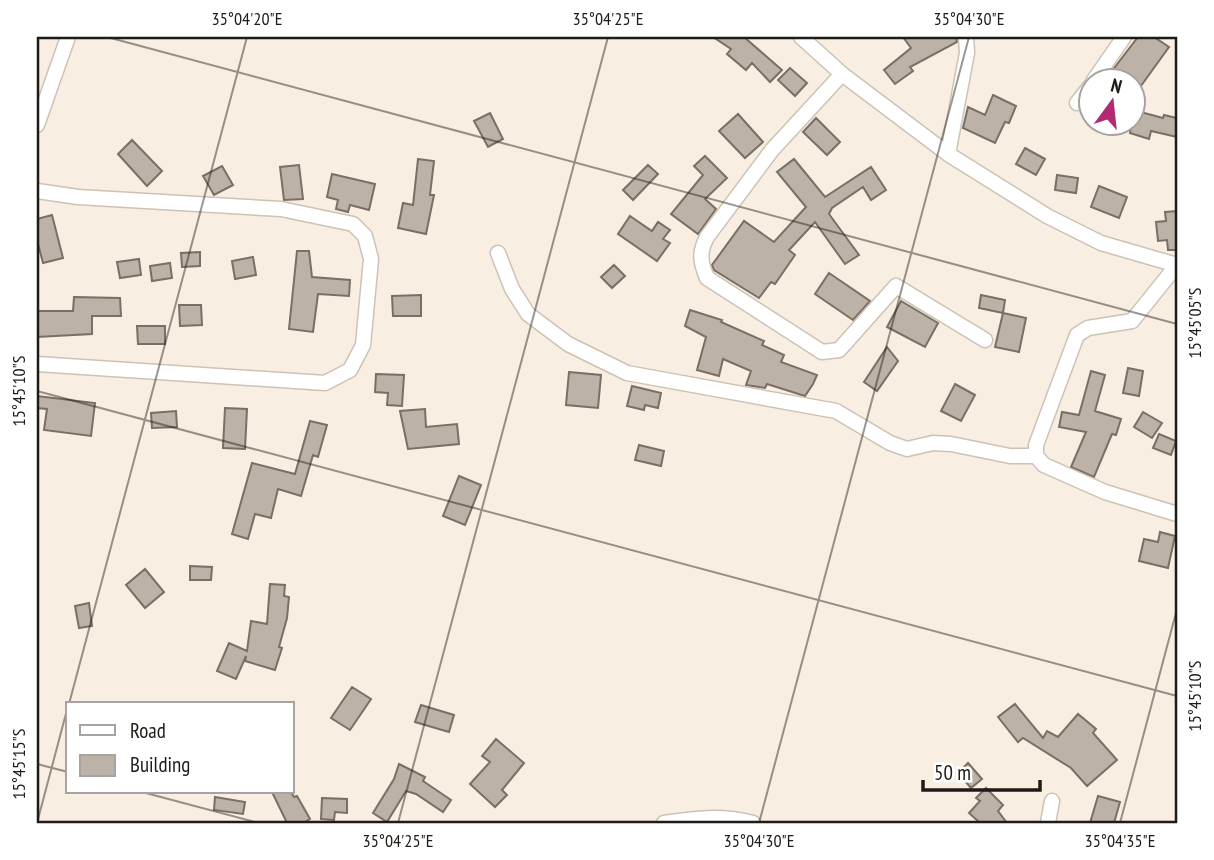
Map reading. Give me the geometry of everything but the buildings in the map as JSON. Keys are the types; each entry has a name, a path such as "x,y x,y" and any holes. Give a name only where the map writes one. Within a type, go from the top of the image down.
{"street":[{"path":"37,125 68,37"},
{"path":"801,37 842,74 948,154 1047,216 1101,243 1177,265 1132,321 1088,328 1077,335 1036,445 1036,456 1044,465 1105,492 1177,514"},
{"path":"948,154 967,53 966,37"},
{"path":"1104,66 1124,37"},
{"path":"842,74 772,150 707,237 701,247 700,263 707,278 822,352 839,350 897,286 985,340"},
{"path":"37,83 50,92"},
{"path":"37,191 78,197 281,209 353,223 365,236 371,259 363,345 350,370 325,383 37,364"},
{"path":"498,253 512,289 528,314 568,344 627,373 836,411 890,443 907,449 942,444 1010,456 1036,456"},
{"path":"1048,823 1052,801"},
{"path":"664,823 690,818 734,818 753,823"}]}
